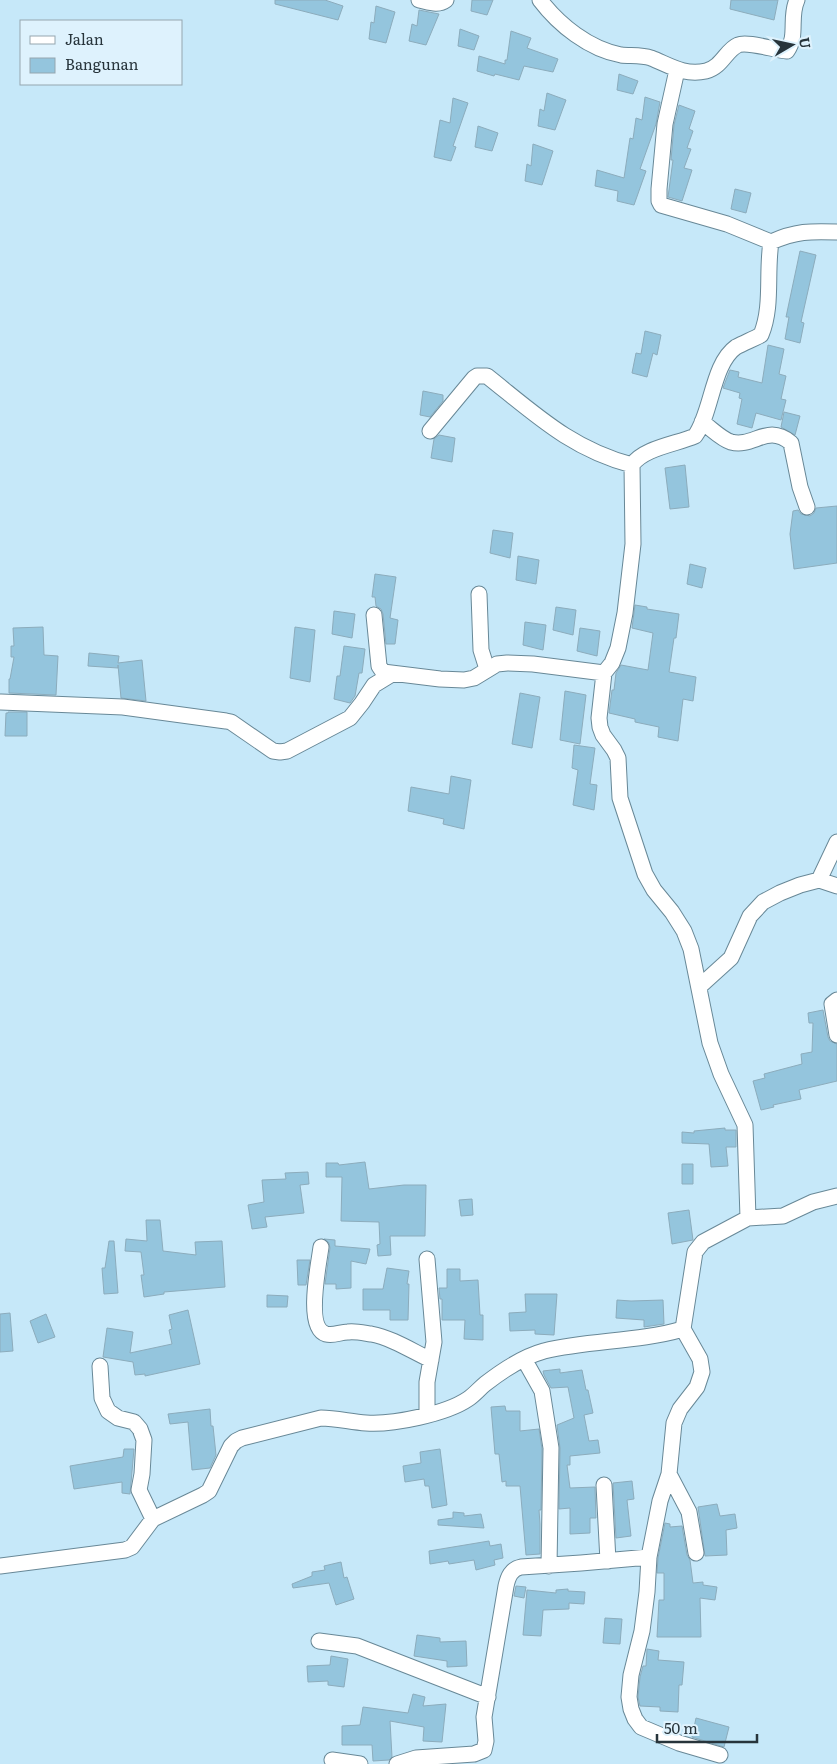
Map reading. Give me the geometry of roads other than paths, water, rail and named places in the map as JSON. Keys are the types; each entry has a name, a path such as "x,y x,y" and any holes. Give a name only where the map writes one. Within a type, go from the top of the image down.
{"street":[{"path":"419,0 436,4 446,0"},
{"path":"540,0 548,11 579,37 600,49 620,55 649,57 676,70 704,72 714,68 737,45 748,44 787,52 792,44 794,6 797,0"},
{"path":"676,70 665,124 659,189 661,206 727,224 771,242 788,234 807,231 837,232"},
{"path":"748,1218 746,1130 721,1074 710,1043 691,949 684,931 672,912 654,890 645,874 620,798 618,758 603,735 599,718 604,673 612,663 618,648 625,613 633,544 632,465 636,459 661,447 695,436 702,422 718,374 727,356 736,348 761,335 767,322 771,242"},
{"path":"430,432 474,378 487,376 557,432 604,457 632,465"},
{"path":"702,422 730,442 738,443 776,434 785,438 791,443 800,488 807,507"},
{"path":"479,594 481,650 487,669"},
{"path":"374,615 379,666 383,672 464,680 474,678 497,664 516,663 604,673"},
{"path":"1,702 122,706 232,722 273,751 280,752 295,747 350,718 374,685 392,674"},
{"path":"819,880 837,842"},
{"path":"699,987 731,958 750,916 763,902 800,885 819,880 837,886"},
{"path":"837,1000 834,1000 832,1004 837,1035"},
{"path":"720,1755 680,1743 641,1727 631,1709 629,1697 631,1675 642,1631 649,1557 660,1501 669,1474 674,1423 676,1416 697,1387 702,1372 700,1359 683,1329 695,1252 703,1242 748,1218 783,1216 813,1202 837,1196"},
{"path":"321,1247 314,1306 318,1328 323,1333 333,1335 349,1332 372,1334 392,1340 431,1360"},
{"path":"426,1415 427,1382 434,1342 427,1259"},
{"path":"0,1566 125,1550 132,1547 153,1519 209,1491 231,1446 242,1438 321,1418 368,1423 397,1422 426,1415 448,1409 468,1399 511,1365 544,1351 661,1335 683,1329"},
{"path":"524,1359 542,1390 549,1439 550,1566"},
{"path":"100,1366 102,1398 108,1411 118,1418 134,1422 140,1429 144,1440 139,1490 150,1509 153,1519"},
{"path":"669,1474 689,1512 696,1553"},
{"path":"604,1485 608,1561"},
{"path":"397,1764 416,1758 474,1754 484,1750 486,1741 484,1717 508,1578 516,1568 649,1557"},
{"path":"319,1641 357,1646 488,1697"},
{"path":"332,1760 360,1764"}]}
